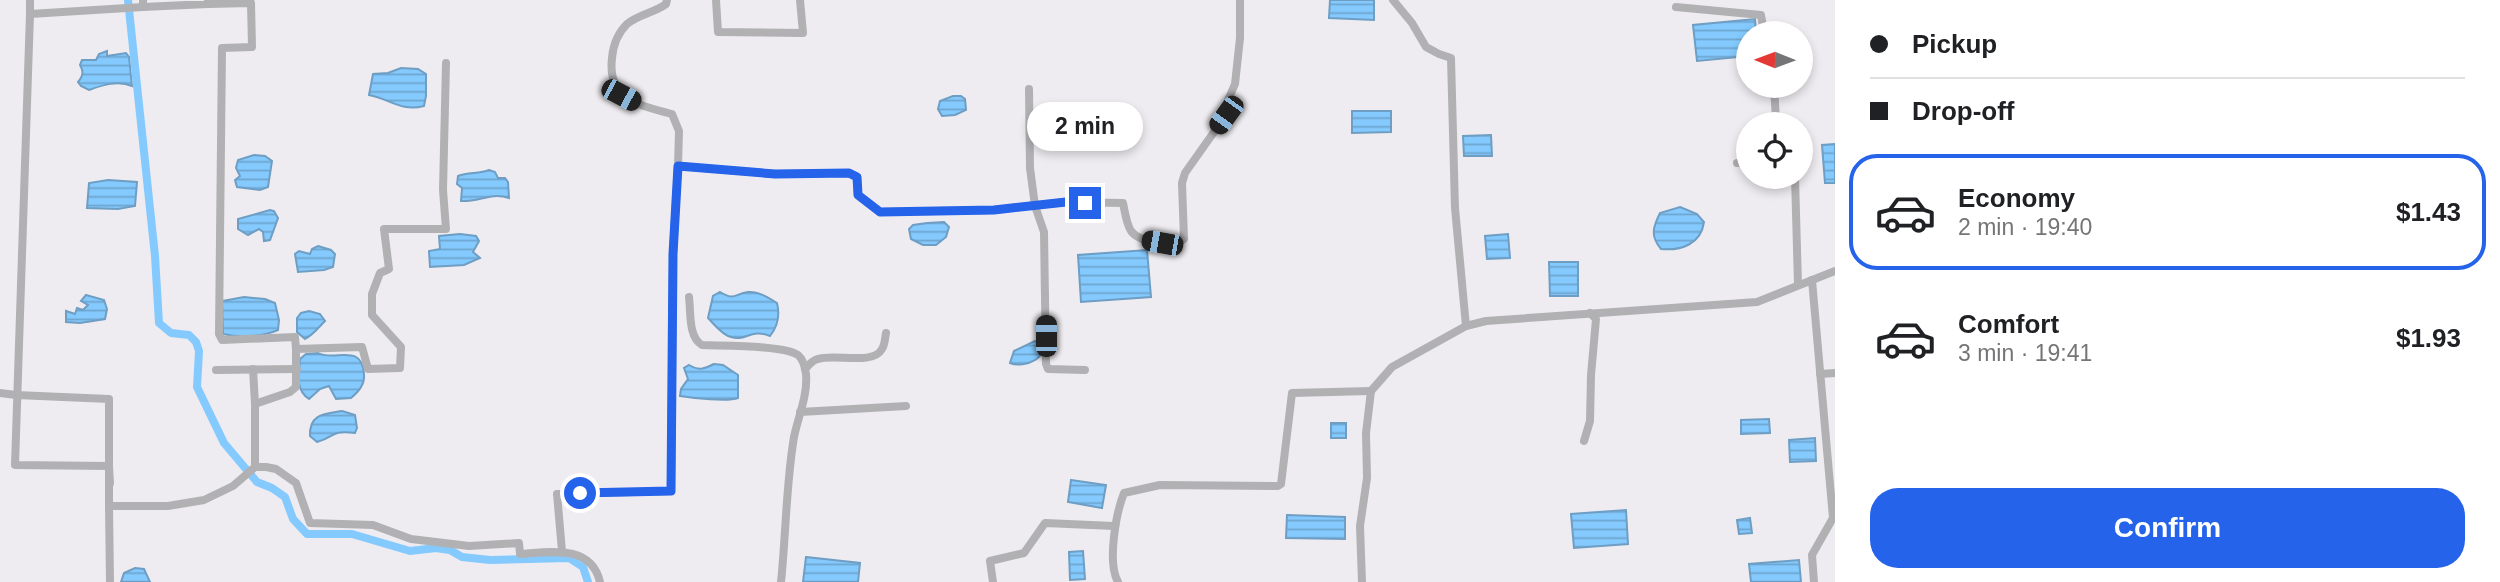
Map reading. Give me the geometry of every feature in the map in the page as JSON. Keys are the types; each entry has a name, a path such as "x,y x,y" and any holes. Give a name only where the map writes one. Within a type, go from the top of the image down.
{"street":[{"path":"30,0 15,465 109,466"},
{"path":"562,551 557,494 671,491 673,254 679,131 672,114 644,107 621,95 610,72 612,50 626,25 659,10 667,0"},
{"path":"716,0 718,32 803,33 800,0"},
{"path":"678,166 775,174 849,173 857,177 858,195 880,212 994,210 1066,202 1123,203 1128,226 1133,234 1145,240 1178,242 1184,239 1182,183 1185,173 1226,115 1228,100 1235,83 1240,38 1240,0"},
{"path":"1393,0 1412,23 1426,47 1451,58 1455,208 1466,326"},
{"path":"30,14 143,3 251,3 252,47 222,48 219,334 222,340 295,337 297,369 293,390 255,404"},
{"path":"1676,7 1761,15 1762,21"},
{"path":"296,349 362,347 368,369 400,368 401,347 372,315 372,295 380,273 389,269 384,229 446,229 443,190 446,63"},
{"path":"1029,89 1030,168 1035,206 1044,232 1046,364 1048,369 1085,370"},
{"path":"1795,189 1798,285"},
{"path":"1362,582 1360,526 1367,478 1366,433 1371,391 1392,367 1466,326 1486,321 1758,302 1835,271"},
{"path":"1812,280 1834,518 1812,555 1814,582"},
{"path":"689,297 693,335 697,342 702,345 779,349 800,356 805,369 805,394 794,438 781,582"},
{"path":"1584,442 1590,421 1596,319 1590,313"},
{"path":"805,369 815,359 827,356 875,357 882,350 886,333"},
{"path":"253,369 255,467"},
{"path":"216,370 297,369"},
{"path":"1820,374 1835,373"},
{"path":"1118,582 1115,573 1114,526 1122,496 1127,491 1160,485 1280,485 1292,394 1371,391"},
{"path":"0,393 109,398 110,582"},
{"path":"800,411 906,406"},
{"path":"109,466 110,483"},
{"path":"109,506 168,506 205,500 233,486 255,467 276,469 296,483 310,523 373,525 411,539 469,546 519,543 520,554 562,551 588,560 600,582"},
{"path":"993,582 990,561 1024,553 1045,523 1114,526"}],"water":[{"path":"1330,0 1374,0 1374,20 1329,18"},
{"path":"1755,19 1736,21 1736,57 1697,61 1693,25"},
{"path":"107,51 107,56 126,53 129,57 132,86 116,83 89,90 81,86 78,82 82,74 82,60 96,60 99,54"},
{"path":"401,68 418,69 426,74 424,106 402,106 369,95 373,74 388,73"},
{"path":"953,96 965,99 966,110 955,115 942,116 938,109 940,101"},
{"path":"1352,111 1391,111 1391,132 1352,133"},
{"path":"1069,113 1083,117 1093,116 1095,127 1082,132 1071,132 1064,119"},
{"path":"1491,135 1492,156 1464,156 1463,136"},
{"path":"1835,144 1835,183 1825,183 1822,145"},
{"path":"254,155 265,156 272,161 268,187 260,190 237,187 235,180 240,176 236,168 238,160"},
{"path":"489,170 508,182 509,198 496,196 461,201 462,188 457,184 458,176"},
{"path":"108,180 137,182 135,206 118,209 87,208 89,183"},
{"path":"1680,207 1697,214 1704,222 1702,230 1694,241 1683,247 1661,249 1654,236 1654,227 1660,213"},
{"path":"274,211 278,218 270,240 264,241 263,232 259,229 248,235 238,229 238,219"},
{"path":"944,222 949,227 946,237 936,245 923,245 911,239 909,229 913,225"},
{"path":"1508,234 1510,258 1487,259 1485,236"},
{"path":"439,236 476,236 479,241 473,252 480,258 464,265 430,267 429,251 440,249"},
{"path":"318,246 335,254 333,267 298,272 295,254 299,251 310,254 312,249"},
{"path":"1147,250 1151,297 1081,302 1078,255"},
{"path":"1549,262 1578,262 1578,296 1550,296"},
{"path":"720,292 732,296 756,293 777,303 778,320 770,336 758,333 736,338 721,332 708,318 713,296"},
{"path":"86,295 104,300 107,309 105,319 66,322 66,311 75,314 77,308 83,310 88,305 81,301"},
{"path":"244,297 275,303 278,330 251,336 223,334 222,301"},
{"path":"309,311 320,314 325,321 305,339 297,332 297,318 301,313"},
{"path":"1035,341 1042,352 1040,356 1029,363 1010,363 1014,351"},
{"path":"306,354 358,358 362,364 363,382 351,398 336,399 329,386 320,389 309,399 302,391 299,381 300,359"},
{"path":"714,364 723,365 738,375 738,398 719,400 680,396 688,379 684,368 689,365 702,369"},
{"path":"342,411 355,415 355,433 337,433 317,442 310,436 315,419 324,414"},
{"path":"1769,419 1770,433 1741,434 1741,420"},
{"path":"1331,423 1346,423 1346,438 1331,438"},
{"path":"1815,438 1816,461 1790,462 1789,440"},
{"path":"1071,480 1106,485 1102,508 1068,502"},
{"path":"1626,510 1628,544 1574,548 1571,514"},
{"path":"1287,515 1345,517 1345,539 1286,538"},
{"path":"1750,518 1752,533 1739,534 1737,520"},
{"path":"1083,551 1085,579 1070,580 1069,552"},
{"path":"806,557 860,563 858,582 803,582"},
{"path":"1799,560 1801,582 1751,582 1749,564"},
{"path":"135,568 144,569 150,582 121,582 124,573"}],"waterway":[{"path":"128,0 155,256 159,323 171,333 189,335 196,342 199,351 197,387 224,443 257,482 285,497 293,519 307,534 352,534 410,551 436,548 450,550 462,557 490,560 569,558 583,567 588,582"}],"route":[{"path":"580,493 671,491 673,254 678,166 775,174 849,173 857,177 858,195 880,212 994,210 1066,202 1085,203"}]}
